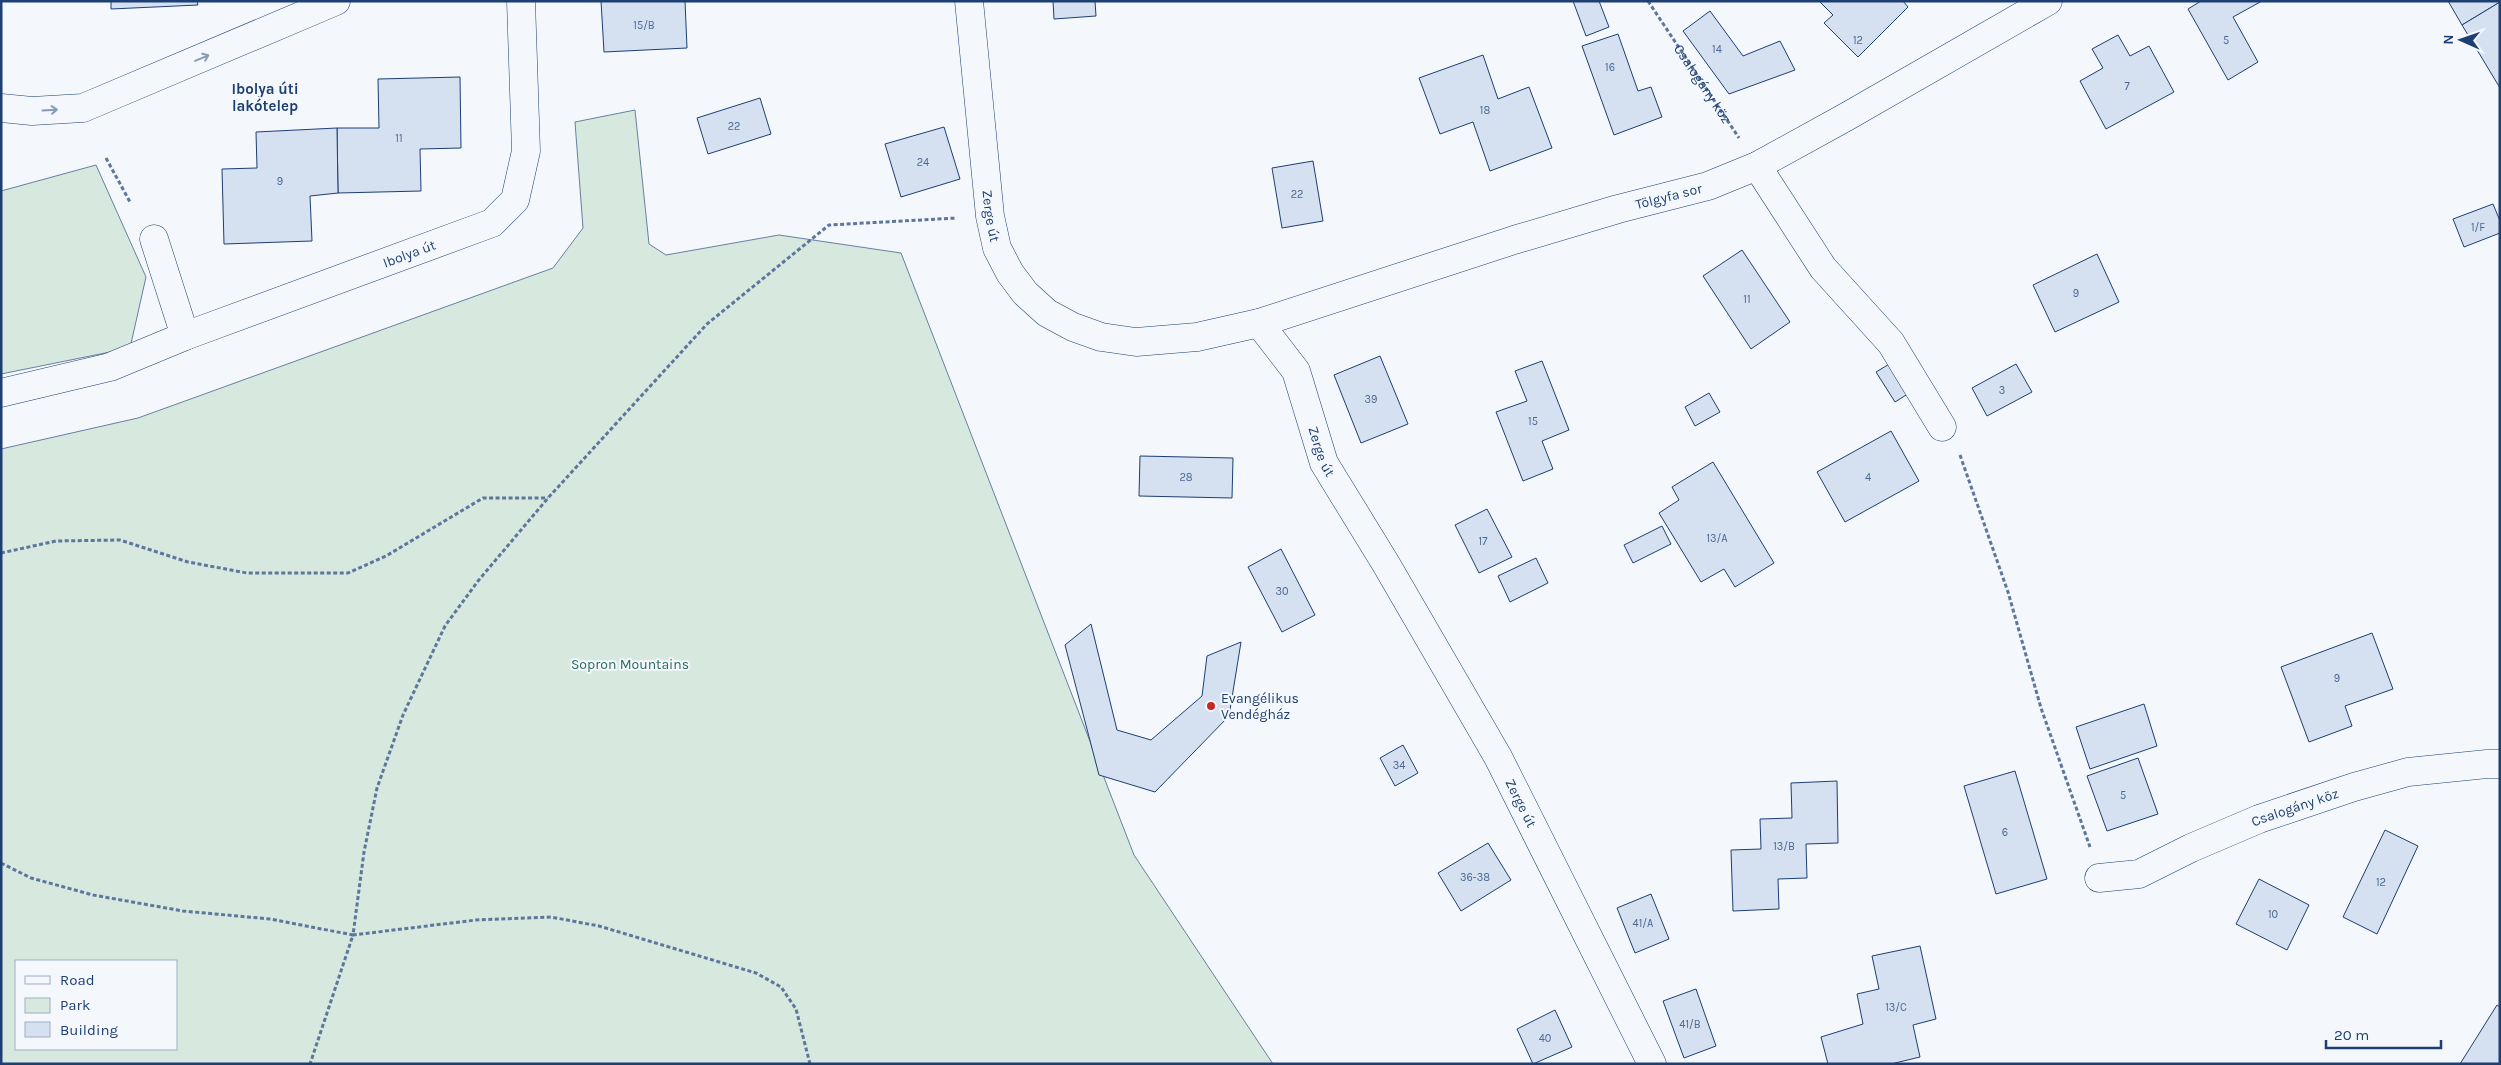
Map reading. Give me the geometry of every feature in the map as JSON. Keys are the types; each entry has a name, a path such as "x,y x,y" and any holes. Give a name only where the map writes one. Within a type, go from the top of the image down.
{"street":[{"path":"1,108 32,111 83,108 336,1"},
{"name":"Ibolya út","path":"1,393 110,368 185,336 492,223 515,200 526,151 521,1"},
{"name":"Zerge út","path":"969,1 990,216 997,248 1010,273 1025,293 1047,313 1073,327 1101,337 1136,342 1197,336 1259,323 1296,371 1324,463 1386,564 1498,757 1652,1064"},
{"name":"Tölgyfa sor","path":"1259,323 1524,237 1618,209 1708,186 1757,166 2048,1"},
{"path":"1757,166 1823,268 1891,343 1942,427"},
{"path":"154,239 185,336"},
{"name":"Csalogány köz","path":"2099,878 2139,874 2191,848 2259,819 2354,787 2408,772 2500,764"}],"path":[{"name":"Csalogány köz","path":"1648,1 1757,166"},
{"path":"106,158 130,202"},
{"path":"310,1064 353,935 364,852 377,788 403,715 445,626 478,581 548,498 708,324 829,225 990,216"},
{"path":"1942,427 1964,462 2008,592 2041,708 2080,816 2099,878"},
{"path":"1,553 56,541 120,540 188,562 247,573 348,573 386,556 483,498 548,498"},
{"path":"1,863 31,878 93,895 182,911 270,919 353,935 476,920 551,917 599,926 756,973 781,987 796,1009 810,1064"}],"green space":[{"name":"Sopron Mountains","path":"635,110 649,244 666,255 779,235 901,253 1134,855 1273,1064 1,1064 1,449 138,418 553,268 583,228 575,122"},
{"path":"96,165 146,277 130,348 1,374 1,191"}],"building":[{"path":"111,1 197,1 198,5 111,9"},
{"path":"601,1 685,1 687,48 604,52"},
{"path":"1053,1 1095,1 1096,16 1054,19"},
{"path":"1573,1 1599,1 1609,27 1586,36"},
{"path":"1819,1 1903,1 1908,7 1858,57 1824,23 1833,15"},
{"path":"2201,1 2262,1 2233,17 2258,62 2228,80 2188,9"},
{"path":"2448,1 2500,1 2500,2 2462,25"},
{"path":"2500,2 2500,88 2462,25"},
{"path":"1710,11 1743,56 1780,41 1795,70 1729,94 1683,31"},
{"path":"1618,34 1638,91 1651,87 1662,117 1614,135 1582,46"},
{"path":"2118,35 2130,56 2149,46 2174,92 2106,129 2080,81 2103,68 2092,49"},
{"path":"1483,55 1498,99 1529,87 1552,148 1490,171 1473,122 1440,134 1419,78"},
{"path":"460,77 461,148 420,149 421,191 338,193 337,128 379,128 378,79"},
{"path":"760,98 771,134 708,154 697,118"},
{"path":"944,127 960,179 901,197 885,144"},
{"path":"337,128 338,193 310,196 312,241 224,244 222,169 257,168 256,132"},
{"path":"1313,161 1323,221 1282,228 1272,168"},
{"path":"2493,204 2500,221 2500,233 2464,247 2453,219"},
{"path":"1742,250 1790,322 1751,349 1703,276"},
{"path":"2097,254 2119,302 2055,332 2033,285"},
{"path":"1380,356 1408,424 1361,443 1334,375"},
{"path":"1542,361 1569,430 1542,441 1553,469 1523,481 1496,412 1527,401 1515,371"},
{"path":"1891,363 1911,392 1895,402 1876,372"},
{"path":"2016,364 2032,392 1987,416 1972,388"},
{"path":"1709,393 1720,412 1695,426 1685,407"},
{"path":"1891,431 1919,481 1845,522 1817,472"},
{"path":"1140,456 1233,458 1232,498 1139,496"},
{"path":"1713,462 1774,563 1735,587 1724,569 1701,582 1659,513 1679,500 1672,487"},
{"path":"1487,509 1512,557 1479,573 1455,525"},
{"path":"1662,526 1671,544 1633,563 1624,545"},
{"path":"1281,549 1315,615 1282,632 1248,567"},
{"path":"1536,558 1548,583 1510,602 1498,576"},
{"name":"Evangélikus Vendégház","path":"1091,624 1117,730 1151,740 1202,696 1207,656 1241,642 1229,716 1155,792 1099,775 1065,645"},
{"path":"2372,633 2393,689 2345,706 2352,726 2309,742 2281,667"},
{"path":"2144,704 2157,746 2090,769 2076,727"},
{"path":"1403,745 1418,773 1395,786 1380,758"},
{"path":"2138,758 2158,814 2107,831 2087,776"},
{"path":"2015,771 2047,879 1996,894 1964,786"},
{"path":"1837,781 1838,843 1806,844 1807,878 1778,879 1779,909 1733,911 1731,850 1761,849 1760,819 1792,818 1791,783"},
{"path":"2385,830 2418,846 2377,934 2343,917"},
{"path":"1488,843 1511,880 1461,911 1438,873"},
{"path":"2259,879 2309,905 2287,950 2236,924"},
{"path":"1651,894 1669,939 1635,953 1617,908"},
{"path":"1920,946 1936,1019 1913,1025 1920,1057 1891,1064 1828,1064 1821,1037 1863,1024 1857,994 1879,989 1872,956"},
{"path":"1696,989 1716,1046 1684,1058 1663,1001"},
{"path":"2497,1005 2500,1007 2500,1064 2460,1064"},
{"path":"1555,1010 1572,1047 1533,1064 1517,1029"}],"place":[{"name":"Evangélikus Vendégház","path":"1211,706"}],"district":[{"name":"Ibolya úti lakótelep","path":"265,98"}]}
